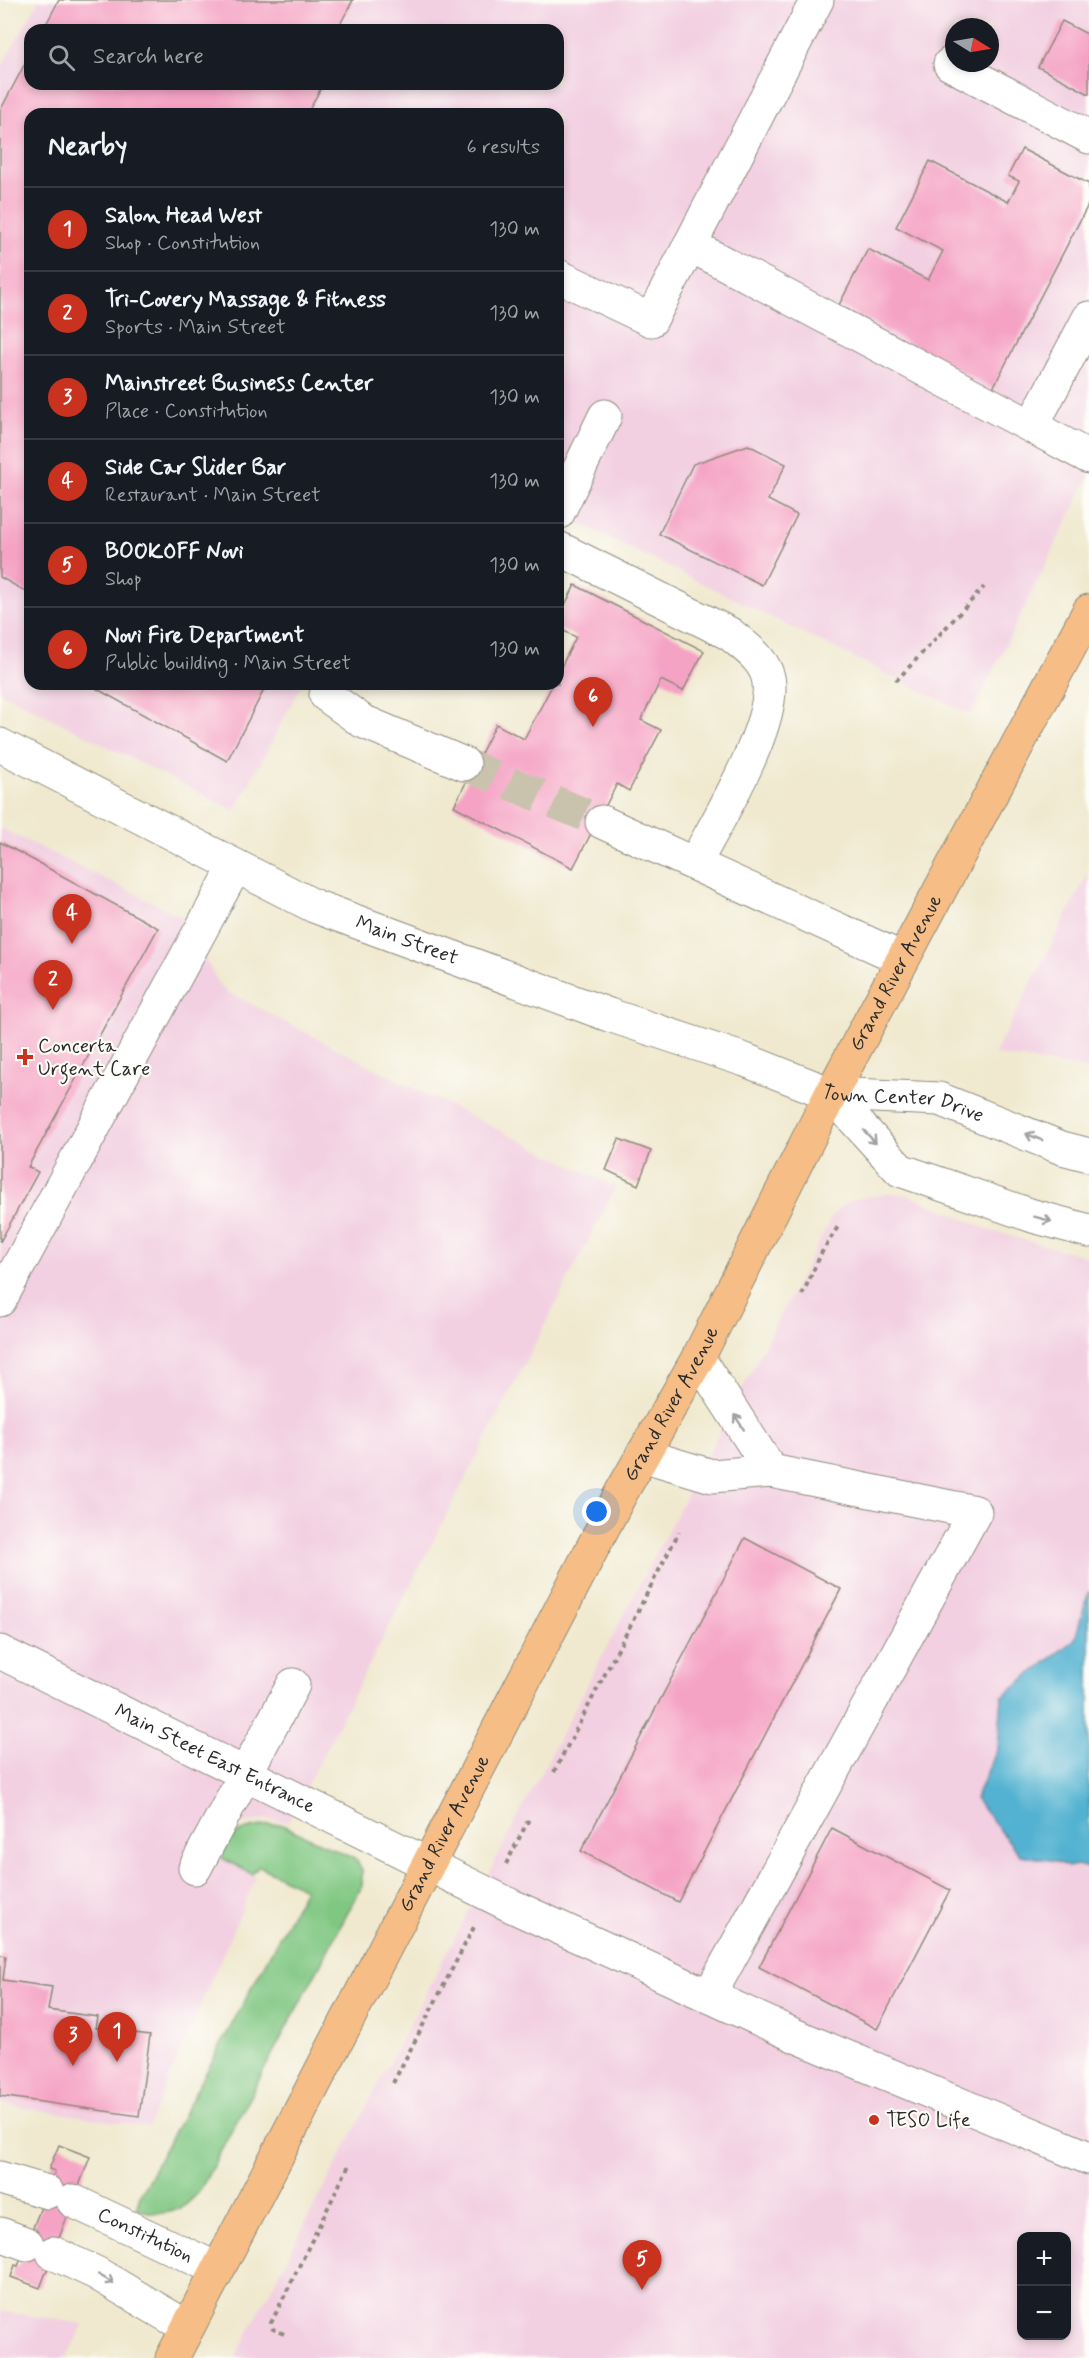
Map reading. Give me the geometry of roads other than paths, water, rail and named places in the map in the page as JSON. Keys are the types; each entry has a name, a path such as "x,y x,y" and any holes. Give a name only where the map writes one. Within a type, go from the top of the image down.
{"main road":[{"name":"Grand River Avenue","path":"172,2358 642,1455 698,1358 831,1094 1088,618"}],"street":[{"path":"564,279 651,320 817,0"},
{"path":"965,72 1089,137"},
{"path":"690,245 1089,457"},
{"path":"1032,426 1089,318"},
{"path":"564,501 605,416"},
{"path":"564,551 730,634 749,650 767,673 770,700 768,714 757,742 695,863"},
{"path":"326,696 362,721 464,764"},
{"name":"Main Street","path":"0,745 314,906 609,1015 745,1060 831,1094"},
{"path":"602,822 903,958"},
{"path":"0,1300 235,867"},
{"name":"Town Center Drive","path":"831,1094 939,1098 1062,1148 1089,1155"},
{"name":"Town Center Drive","path":"831,1094 900,1170 1033,1216 1089,1231"},
{"path":"698,1358 771,1471"},
{"path":"642,1455 712,1476 771,1471 975,1512 709,1996"},
{"name":"Main Steet East Entrance","path":"0,1652 491,1895 796,2036 1089,2158"},
{"path":"195,1868 293,1685"},
{"name":"Constitution","path":"0,2178 60,2196 217,2269"},
{"path":"27,2244 96,2274 188,2326"}],"water":[{"path":"1089,1591 1089,1868 1077,1865 1068,1867 1056,1861 1020,1855 975,1799 998,1748 1002,1697 1075,1639"}],"tunnel":[{"path":"464,764 602,822"}],"place":[{"name":"Novi Fire Department","path":"593,727"},
{"name":"Side Car Slider Bar","path":"72,944"},
{"name":"Tri-Covery Massage & Fitness","path":"53,1010"},
{"name":"Concerta Urgent Care","path":"25,1057"},
{"name":"Salon Head West","path":"117,2062"},
{"name":"Mainstreet Business Center","path":"73,2066"},
{"name":"TESO Life","path":"874,2120"},
{"name":"BOOKOFF Novi","path":"642,2290"}]}
